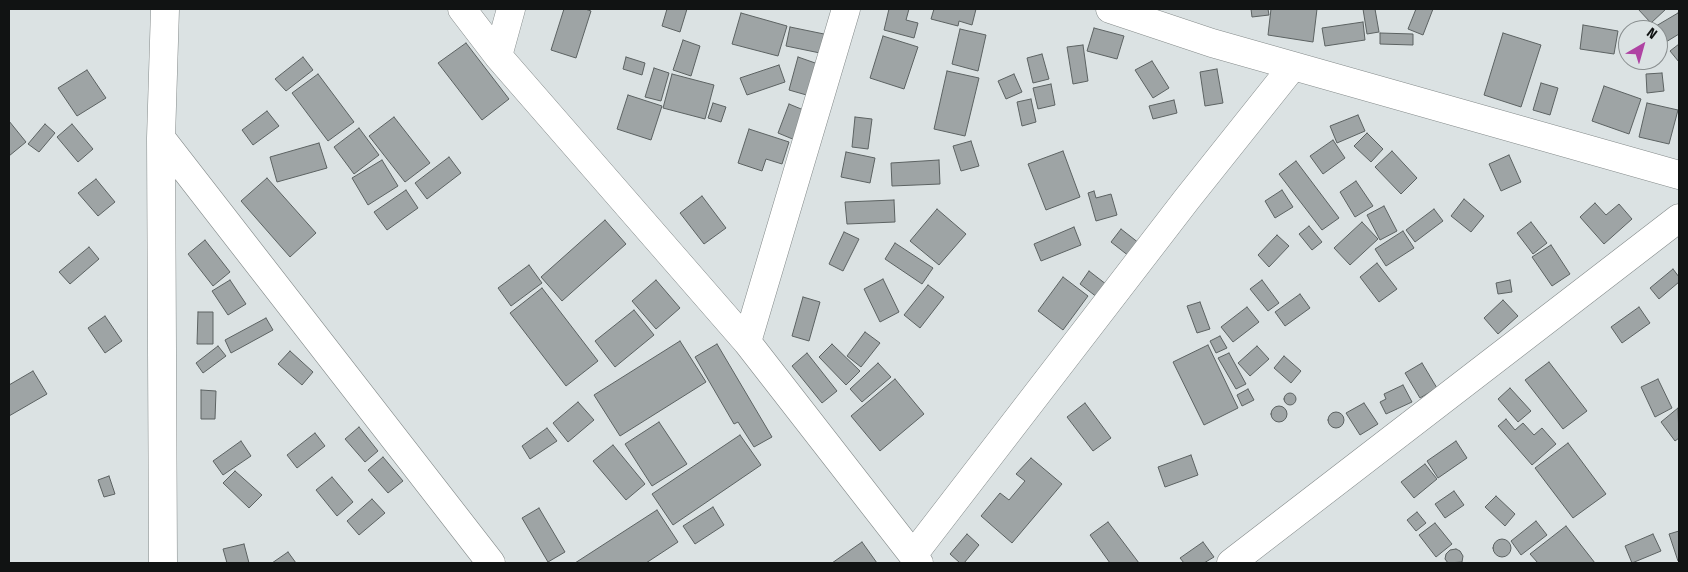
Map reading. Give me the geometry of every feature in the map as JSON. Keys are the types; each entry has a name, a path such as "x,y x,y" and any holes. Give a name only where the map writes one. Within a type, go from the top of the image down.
{"street":[{"path":"163,563 162,138 165,9"},
{"path":"462,9 498,56 747,342 916,559 1175,215 1294,66"},
{"path":"498,56 511,9"},
{"path":"747,342 846,9"},
{"path":"1110,9 1212,43 1679,175"},
{"path":"162,138 491,563"},
{"path":"1231,563 1679,218"}],"building":[{"path":"564,9 585,9 591,11 576,58 551,50"},
{"path":"667,9 687,9 680,32 662,26"},
{"path":"889,9 909,9 906,20 918,23 914,38 884,30"},
{"path":"934,9 976,9 972,25 959,21 958,26 931,19"},
{"path":"1251,9 1268,9 1269,15 1252,17"},
{"path":"1271,9 1317,9 1313,42 1268,35"},
{"path":"1363,9 1375,9 1379,32 1367,34"},
{"path":"1416,9 1433,9 1423,35 1408,29"},
{"path":"1638,9 1666,9 1654,20 1648,20"},
{"path":"741,13 787,26 778,56 732,44"},
{"path":"1678,13 1679,34 1668,41 1668,20 1666,20"},
{"path":"1363,22 1365,40 1325,46 1322,28"},
{"path":"1583,25 1618,31 1614,54 1580,49"},
{"path":"790,27 824,34 820,53 786,46"},
{"path":"1094,28 1124,36 1117,59 1087,51"},
{"path":"960,29 986,35 978,71 952,64"},
{"path":"1380,33 1413,34 1413,45 1380,44"},
{"path":"1503,33 1541,45 1521,107 1484,95"},
{"path":"883,36 918,47 904,89 870,78"},
{"path":"683,40 700,46 691,76 673,70"},
{"path":"466,43 509,99 482,120 438,63"},
{"path":"1679,44 1679,62 1670,51"},
{"path":"1083,45 1088,81 1073,84 1067,47"},
{"path":"1042,54 1049,79 1033,83 1027,58"},
{"path":"303,57 313,70 286,91 275,79"},
{"path":"626,57 645,63 642,75 623,69"},
{"path":"798,57 818,64 810,96 789,90"},
{"path":"1152,61 1169,88 1153,98 1135,70"},
{"path":"779,65 785,82 747,95 740,78"},
{"path":"654,68 669,73 661,101 645,97"},
{"path":"1217,69 1223,103 1205,106 1200,72"},
{"path":"87,70 106,98 77,116 58,88"},
{"path":"947,71 979,78 965,136 934,129"},
{"path":"1662,73 1664,91 1647,93 1646,74"},
{"path":"318,74 354,122 328,141 292,93"},
{"path":"672,74 714,85 705,119 663,108"},
{"path":"1014,74 1022,92 1006,99 998,81"},
{"path":"1541,83 1558,88 1550,115 1533,110"},
{"path":"1051,84 1055,105 1038,109 1033,88"},
{"path":"1604,86 1641,99 1629,134 1592,121"},
{"path":"628,95 662,106 651,140 617,129"},
{"path":"1031,99 1036,122 1022,126 1017,102"},
{"path":"1174,100 1177,113 1153,119 1149,106"},
{"path":"713,103 726,107 721,122 708,118"},
{"path":"1647,103 1678,110 1669,144 1639,137"},
{"path":"789,104 806,111 795,140 778,133"},
{"path":"267,111 279,126 253,145 242,130"},
{"path":"1358,115 1365,131 1337,143 1330,126"},
{"path":"394,117 430,163 405,182 369,136"},
{"path":"855,117 872,119 868,149 852,147"},
{"path":"9,121 26,142 9,156"},
{"path":"45,124 55,133 39,152 28,144"},
{"path":"72,124 93,149 78,162 57,137"},
{"path":"359,128 379,155 354,174 334,147"},
{"path":"749,129 789,142 782,164 766,159 762,171 738,163"},
{"path":"1367,133 1383,149 1371,162 1354,146"},
{"path":"1333,140 1345,158 1323,174 1310,156"},
{"path":"971,141 979,166 961,171 953,146"},
{"path":"319,143 327,168 277,182 270,157"},
{"path":"1063,151 1080,197 1046,210 1028,164"},
{"path":"1392,151 1417,178 1401,194 1375,167"},
{"path":"846,152 875,158 870,183 841,177"},
{"path":"1509,155 1521,182 1501,191 1489,164"},
{"path":"449,157 461,173 427,199 415,183"},
{"path":"382,160 398,186 368,205 352,178"},
{"path":"939,160 940,184 892,186 891,163"},
{"path":"1296,161 1339,218 1322,230 1279,174"},
{"path":"267,178 316,233 290,257 241,201"},
{"path":"96,179 115,202 98,216 78,193"},
{"path":"1356,181 1373,206 1355,217 1340,192"},
{"path":"406,190 418,208 387,230 374,212"},
{"path":"1282,190 1293,207 1275,218 1265,201"},
{"path":"1094,191 1096,198 1111,194 1117,215 1096,221 1088,193"},
{"path":"702,196 726,228 704,244 680,213"},
{"path":"1464,199 1484,216 1471,232 1451,216"},
{"path":"894,200 895,222 847,224 845,202"},
{"path":"1595,203 1606,215 1619,204 1632,219 1604,244 1580,217"},
{"path":"1384,206 1397,231 1380,240 1367,215"},
{"path":"937,209 966,234 939,265 910,241"},
{"path":"1434,209 1443,221 1415,242 1406,230"},
{"path":"605,220 626,244 562,301 541,277"},
{"path":"1362,222 1378,239 1350,265 1334,248"},
{"path":"1531,222 1547,243 1533,254 1517,233"},
{"path":"1309,226 1322,242 1312,250 1299,234"},
{"path":"1074,227 1081,245 1041,261 1034,244"},
{"path":"1121,229 1144,247 1134,260 1111,242"},
{"path":"1403,231 1414,248 1386,266 1375,249"},
{"path":"844,232 859,239 843,271 829,264"},
{"path":"1277,235 1289,246 1269,267 1258,255"},
{"path":"205,240 230,272 213,286 188,254"},
{"path":"895,243 933,268 922,284 885,259"},
{"path":"1551,245 1570,274 1552,286 1532,257"},
{"path":"89,247 99,259 70,284 59,272"},
{"path":"1377,263 1397,289 1379,302 1360,277"},
{"path":"529,265 542,283 511,306 498,288"},
{"path":"1673,269 1679,277 1679,282 1659,299 1650,288"},
{"path":"1089,271 1111,288 1102,301 1080,284"},
{"path":"1063,277 1088,296 1063,330 1038,311"},
{"path":"883,279 899,312 880,322 864,289"},
{"path":"230,280 246,304 228,315 212,291"},
{"path":"656,280 680,308 656,329 632,301"},
{"path":"1262,280 1279,303 1268,311 1250,289"},
{"path":"1510,280 1512,292 1498,294 1496,283"},
{"path":"928,285 944,297 920,328 904,315"},
{"path":"542,288 598,361 566,386 510,313"},
{"path":"1300,294 1310,308 1285,326 1275,312"},
{"path":"803,297 820,302 809,341 792,336"},
{"path":"1503,300 1518,316 1498,334 1484,318"},
{"path":"1200,302 1210,329 1197,333 1187,306"},
{"path":"1247,307 1259,322 1233,342 1221,327"},
{"path":"1639,307 1650,323 1622,343 1611,327"},
{"path":"634,310 654,335 615,367 595,341"},
{"path":"198,312 213,312 213,344 197,344"},
{"path":"105,316 122,341 105,353 88,328"},
{"path":"266,318 273,330 231,353 225,340"},
{"path":"865,332 880,343 861,367 847,356"},
{"path":"1220,336 1227,348 1216,353 1210,341"},
{"path":"680,341 706,382 620,436 594,395"},
{"path":"717,344 772,437 754,447 738,422 734,424 695,357"},
{"path":"832,344 860,371 846,385 819,357"},
{"path":"1208,345 1238,408 1204,425 1173,362"},
{"path":"218,346 226,356 203,373 196,363"},
{"path":"1257,346 1269,359 1250,376 1238,363"},
{"path":"290,351 313,372 302,385 278,364"},
{"path":"807,353 837,391 822,403 792,366"},
{"path":"1229,353 1246,384 1236,389 1218,358"},
{"path":"1284,356 1301,371 1291,383 1274,368"},
{"path":"1549,362 1587,411 1563,429 1525,380"},
{"path":"878,363 891,377 862,402 850,389"},
{"path":"1422,363 1437,388 1420,398 1405,373"},
{"path":"33,371 47,394 9,416 9,385"},
{"path":"895,379 924,414 880,451 851,416"},
{"path":"1658,379 1672,408 1655,417 1641,387"},
{"path":"1403,385 1412,402 1386,414 1380,402 1386,399 1384,394"},
{"path":"1510,388 1531,411 1518,422 1498,399"},
{"path":"1248,389 1254,400 1242,406 1237,395"},
{"path":"201,390 216,391 215,419 201,419"},
{"path":"1292,393 1295,394 1295,404 1288,405 1285,404 1284,397 1285,394"},
{"path":"578,402 594,420 568,442 553,423"},
{"path":"1085,403 1111,438 1093,451 1067,417"},
{"path":"1364,403 1378,424 1360,435 1346,413"},
{"path":"1276,406 1282,406 1287,411 1285,420 1276,422 1271,417 1271,411"},
{"path":"1678,408 1679,438 1675,441 1661,422"},
{"path":"1336,412 1344,420 1336,428 1328,420"},
{"path":"1506,419 1515,430 1523,423 1534,435 1542,428 1556,444 1532,465 1498,426"},
{"path":"659,422 687,464 652,486 625,444"},
{"path":"359,427 378,451 365,462 345,439"},
{"path":"547,428 557,441 530,459 522,446"},
{"path":"315,433 325,446 297,468 287,455"},
{"path":"740,435 761,465 673,525 652,494"},
{"path":"241,441 251,456 223,475 213,461"},
{"path":"1456,441 1467,458 1438,478 1427,461"},
{"path":"1568,443 1606,494 1573,518 1535,468"},
{"path":"613,445 645,484 626,500 593,461"},
{"path":"1191,455 1198,475 1165,487 1158,467"},
{"path":"383,457 403,481 388,493 368,470"},
{"path":"1031,458 1062,484 1012,543 981,516 1000,493 1009,500 1025,481 1016,474"},
{"path":"1425,464 1437,479 1414,498 1401,482"},
{"path":"235,471 262,495 249,508 223,483"},
{"path":"109,476 115,494 104,497 98,480"},
{"path":"332,477 353,502 337,516 316,490"},
{"path":"1454,491 1464,505 1445,518 1435,504"},
{"path":"1496,496 1515,514 1505,526 1485,507"},
{"path":"372,499 385,513 359,535 347,521"},
{"path":"713,507 724,525 695,544 683,526"},
{"path":"539,508 565,552 548,562 522,518"},
{"path":"657,510 678,542 646,563 575,563"},
{"path":"1417,512 1426,523 1416,531 1407,520"},
{"path":"1536,521 1547,535 1521,555 1511,541"},
{"path":"1108,522 1139,563 1110,563 1090,535"},
{"path":"1435,523 1452,544 1436,557 1419,535"},
{"path":"1566,526 1595,563 1538,563 1530,554"},
{"path":"1679,531 1679,560 1678,561 1669,534"},
{"path":"967,534 979,545 964,563 960,563 950,554"},
{"path":"1653,534 1661,551 1632,563 1625,546"},
{"path":"1502,539 1508,542 1511,548 1508,554 1502,557 1496,554 1493,548 1496,542"},
{"path":"862,542 877,563 832,563"},
{"path":"1203,542 1214,557 1204,563 1184,563 1180,558"},
{"path":"244,544 249,563 227,563 223,549"},
{"path":"1456,549 1463,556 1462,562 1448,563 1445,559 1446,554 1450,550"},
{"path":"288,552 296,563 272,563"}]}
